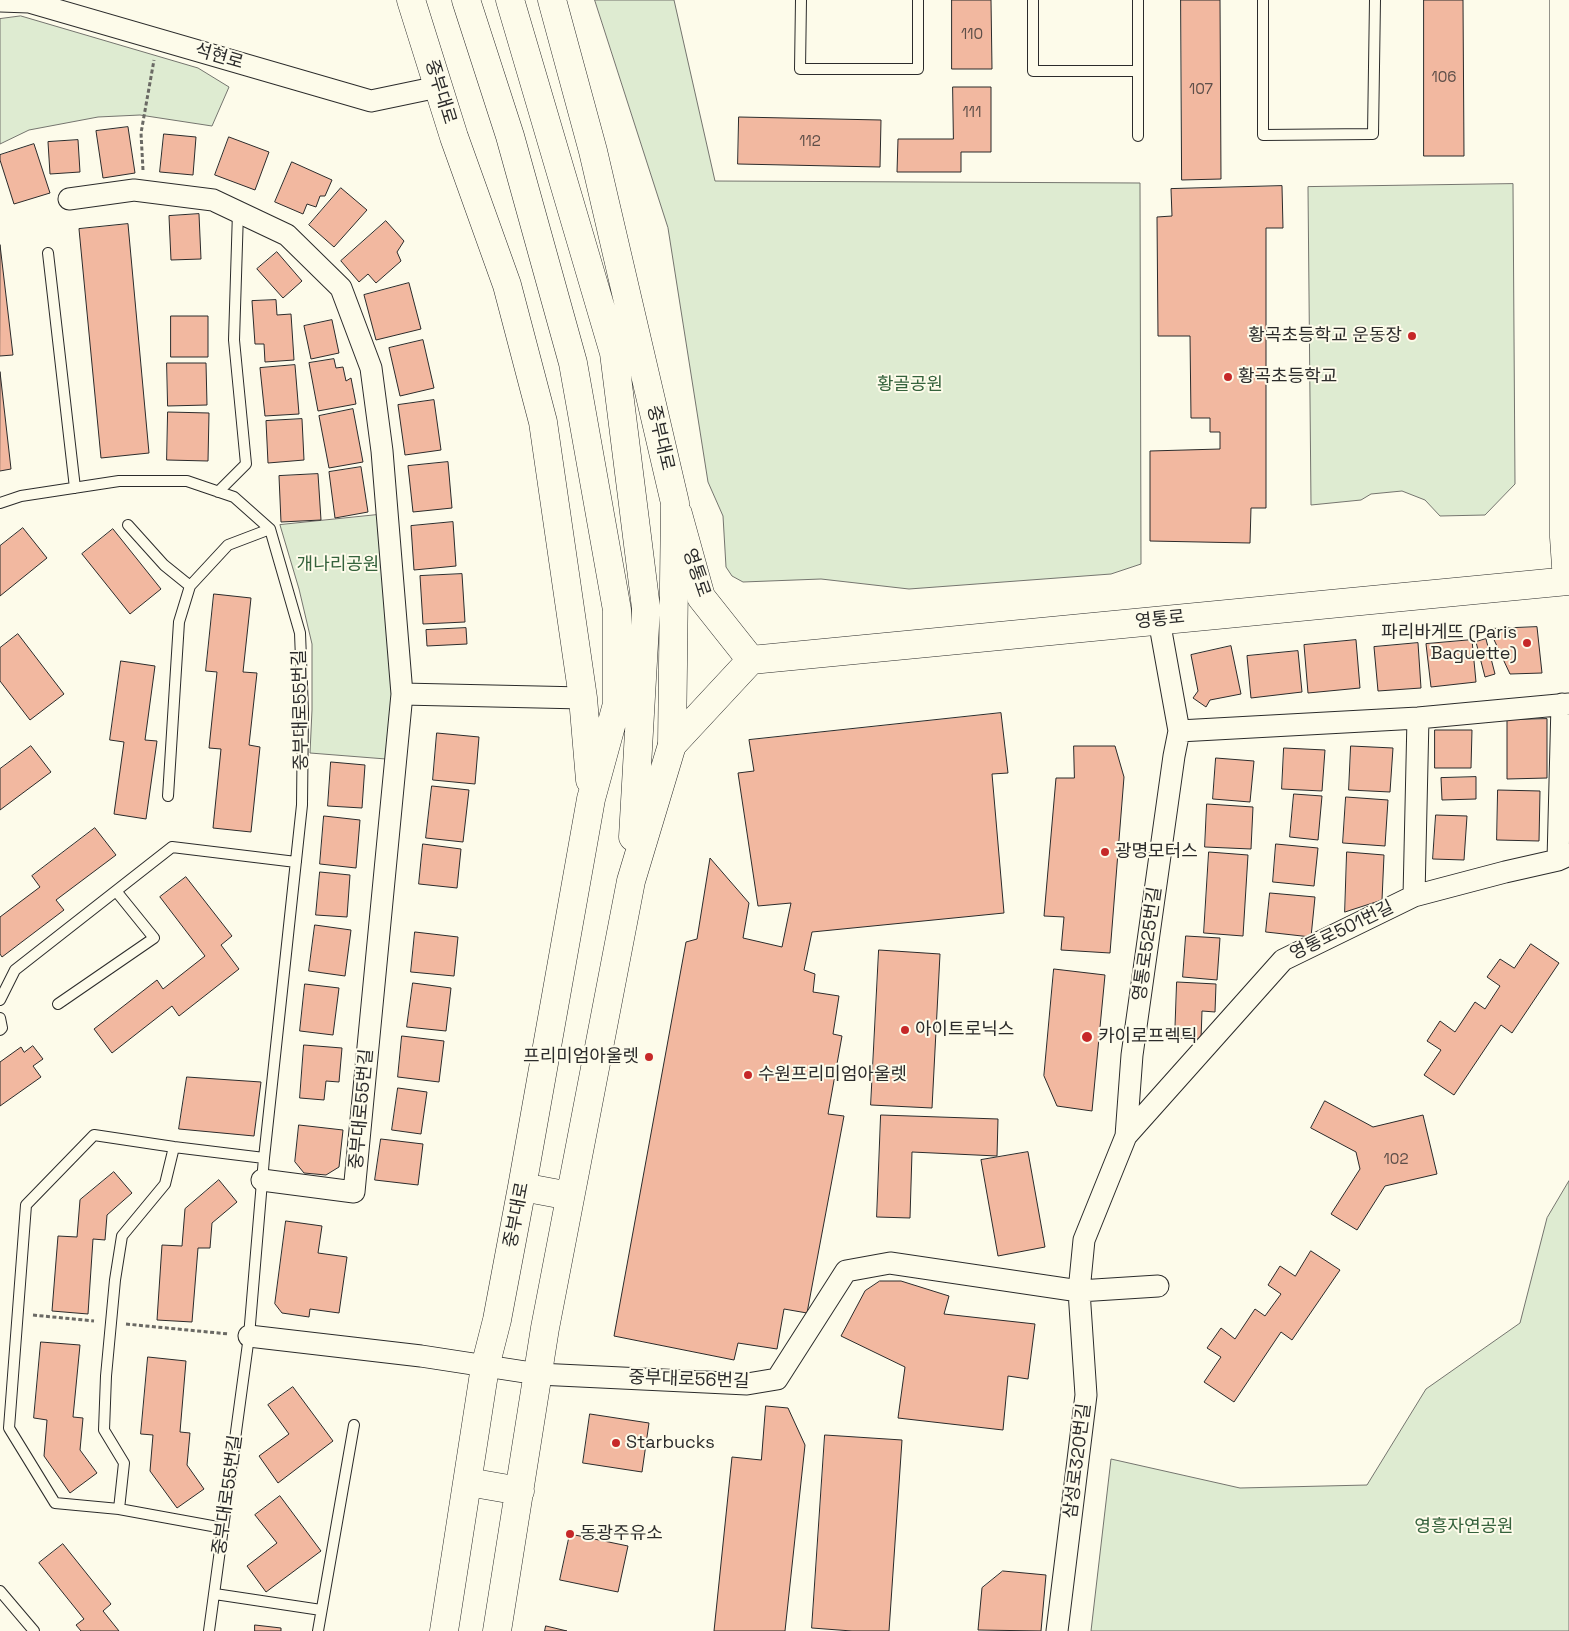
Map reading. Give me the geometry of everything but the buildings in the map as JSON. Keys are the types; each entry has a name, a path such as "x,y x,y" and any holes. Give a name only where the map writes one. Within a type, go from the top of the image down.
{"main road":[{"name":"중부대로","path":"411,0 454,137 507,285 543,422 584,698 591,799"},
{"name":"중부대로","path":"444,1631 485,1367 497,1320 522,1187 591,799 617,704 617,610 574,363 510,136 466,0"},
{"name":"중부대로","path":"510,0 614,353 646,608 631,881"},
{"name":"중부대로","path":"496,1631 545,1328 631,881 672,745 675,503 594,151 552,0"},
{"path":"1564,0 1564,537 1568,581"},
{"name":"영통로","path":"675,503 701,597 750,660 1568,581"},
{"path":"672,745 750,660"},
{"path":"522,1187 570,1196"},
{"path":"468,1482 520,1491"}],"street":[{"name":"석현로","path":"0,1 29,1 370,101 438,87"},
{"name":"중부대로55번길","path":"69,199 134,190 213,200 287,235 341,288 370,368 382,451 402,694 354,1192 262,1180"},
{"name":"영통로525번길","path":"1079,1291 1084,1240 1126,1136 1132,1055 1179,731 1159,620"},
{"path":"402,694 584,698"},
{"path":"1179,731 1418,718 1566,704 1564,858"},
{"path":"1414,896 1418,718"},
{"name":"영통로501번길","path":"1126,1136 1283,960 1414,896 1564,858"},
{"name":"중부대로56번길","path":"249,1336 421,1356 538,1374 747,1384 777,1379 846,1271 890,1263 1079,1291 1158,1286"},
{"name":"삼성로320번길","path":"1057,1631 1086,1395 1079,1291"}],"lane":[{"path":"801,0 800,69 918,69 918,0"},
{"path":"1033,0 1033,71 1138,71"},
{"path":"1138,0 1138,136"},
{"path":"1263,0 1263,135 1374,134 1375,0"},
{"path":"218,492 246,464 234,340 238,212"},
{"path":"48,253 74,488"},
{"path":"0,503 21,496 119,481 186,481 234,497 270,529 228,545 190,586 179,622 168,796"},
{"path":"128,525 164,565 190,586"},
{"name":"중부대로55번길","path":"210,1631 249,1336 264,1158 296,862 302,786 303,711 300,633 270,529"},
{"path":"0,1000 15,970 172,847 296,862"},
{"path":"58,1004 154,938 116,891"},
{"path":"0,1018 2,1028 0,1030"},
{"path":"223,1528 119,1509 55,1503 9,1428 26,1205 94,1135 264,1158"},
{"path":"119,1509 124,1463 104,1430 106,1376 115,1280 122,1236 165,1184 174,1147"},
{"path":"318,1631 354,1425"},
{"path":"0,1591 34,1631"},
{"path":"215,1594 321,1610"}],"path":[{"path":"145,192 142,133 158,39"},
{"path":"18,1313 249,1336"}],"green space":[{"name":"황골공원","path":"595,0 674,0 715,181 1140,183 1141,564 1111,574 909,589 821,579 743,582 732,576 726,567 723,516 708,482 668,228"},
{"path":"21,16 198,68 229,87 212,126 140,115 98,117 29,130 0,144 0,19"},
{"name":"황곡초등학교 운동장","path":"1513,184 1515,484 1485,515 1440,516 1425,500 1402,491 1371,494 1361,500 1311,505 1308,187"},
{"name":"개나리공원","path":"377,515 394,694 386,759 310,753 312,644 299,589 280,525"},
{"name":"영흥자연공원","path":"1569,1181 1569,1631 1091,1631 1111,1459 1240,1488 1367,1485 1426,1389 1520,1323 1547,1218"}],"place":[{"name":"황곡초등학교 운동장","path":"1412,336"},
{"name":"황곡초등학교","path":"1228,377"},
{"name":"파리바게뜨 (Paris Baguette)","path":"1527,643"},
{"name":"광명모터스","path":"1105,852"},
{"name":"아이트로닉스","path":"905,1030"},
{"name":"카이로프렉틱","path":"1087,1037"},
{"name":"프리미엄아울렛","path":"649,1057"},
{"name":"수원프리미엄아울렛","path":"748,1075"},
{"name":"Starbucks","path":"616,1443"},
{"name":"동광주유소","path":"570,1534"}]}
